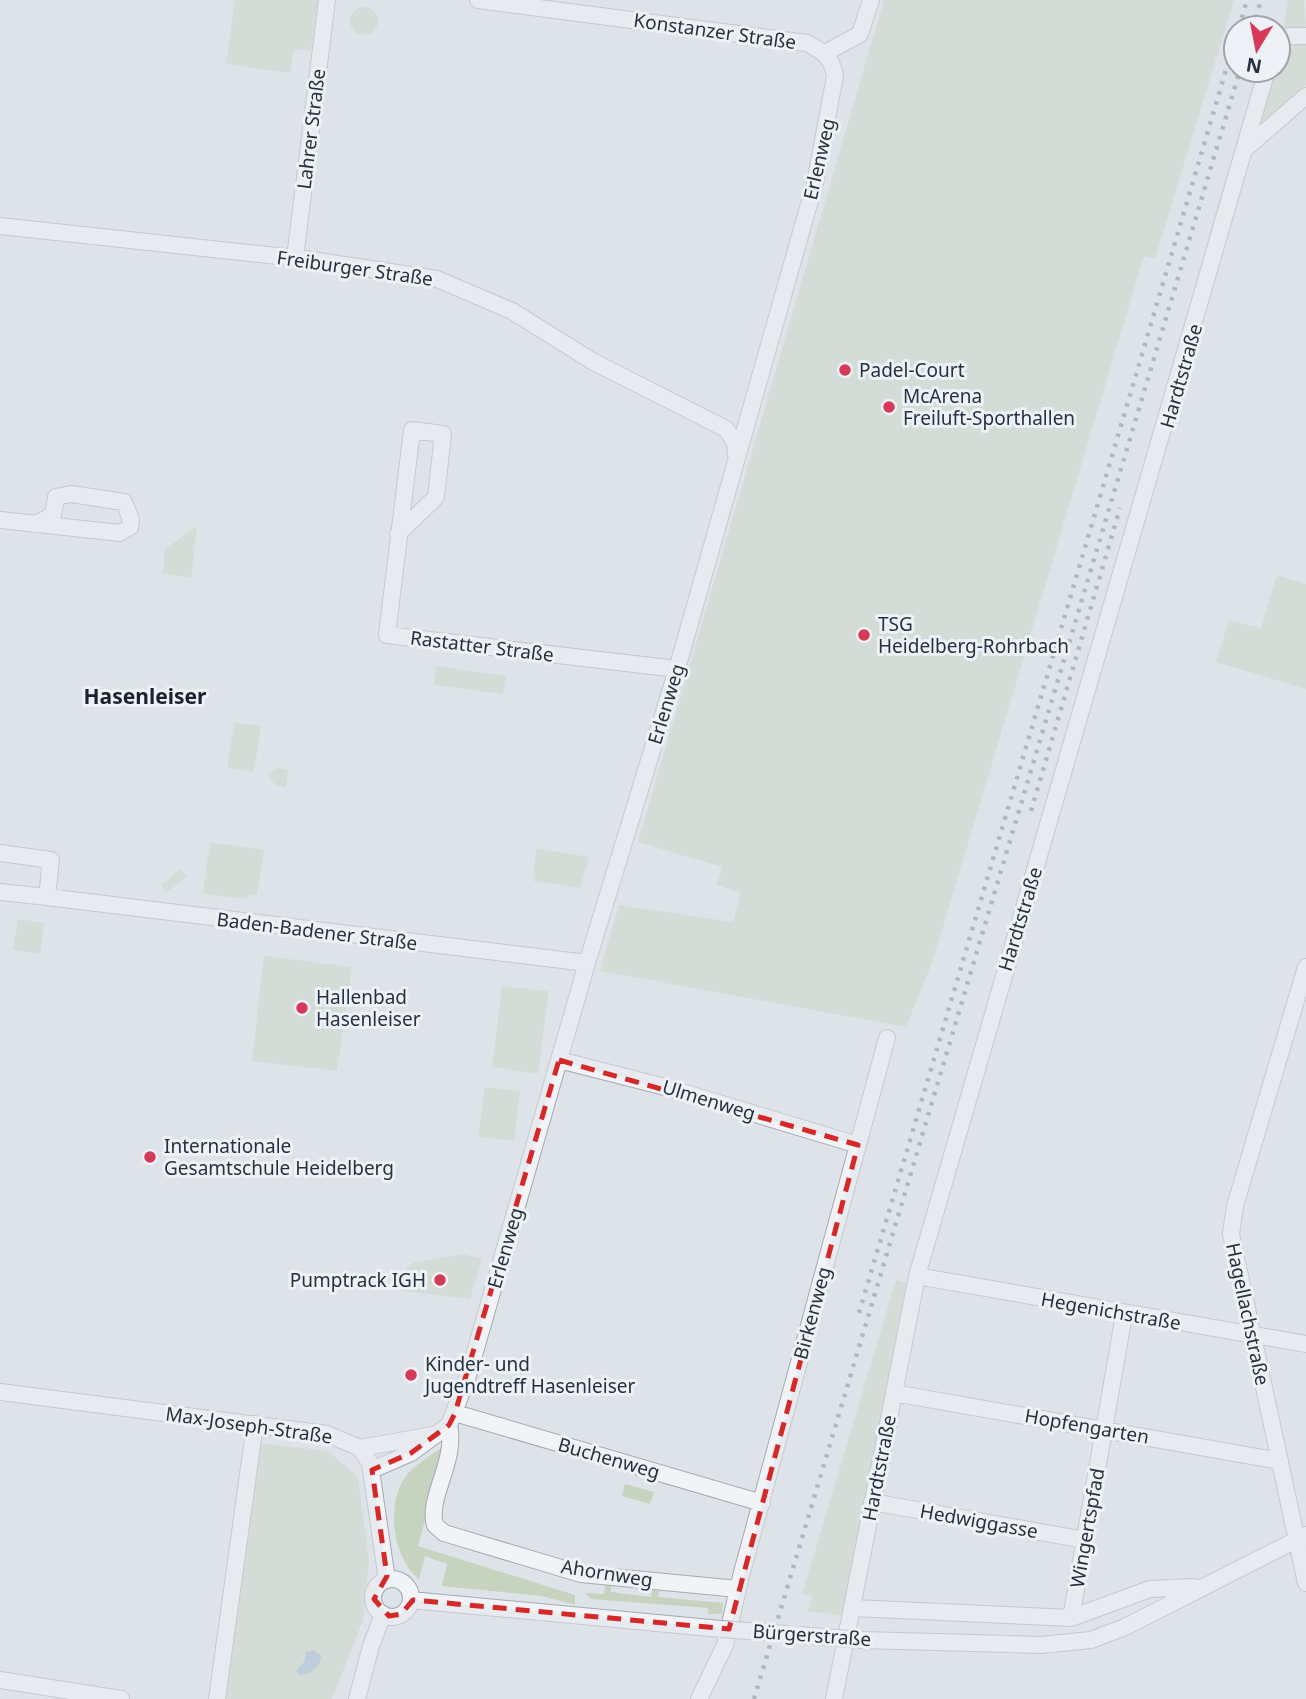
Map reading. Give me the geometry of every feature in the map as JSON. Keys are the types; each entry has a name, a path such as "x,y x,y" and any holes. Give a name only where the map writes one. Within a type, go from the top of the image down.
{"street":[{"name":"Lahrer Straße","path":"295,258 327,0"},
{"name":"Konstanzer Straße","path":"478,0 522,2 781,39 807,43 825,53"},
{"path":"825,53 860,34 871,0"},
{"name":"Erlenweg","path":"439,1530 433,1513 452,1448 452,1419 677,669 818,171 835,76 833,64 825,53"},
{"name":"Hardtstraße","path":"834,1699 917,1276 1263,84"},
{"path":"1245,149 1306,96"},
{"name":"Freiburger Straße","path":"0,226 295,258 437,279 512,311 592,361 726,429 735,443 737,460"},
{"name":"Rastatter Straße","path":"398,534 436,497 443,434 412,430 398,534 387,635 677,669"},
{"path":"0,520 36,524 120,533 130,527 131,520 124,502 71,494 56,497 53,515 36,524"},
{"path":"0,853 51,860 47,897"},
{"name":"Baden-Badener Straße","path":"0,892 587,963"},
{"name":"Hagellachstraße","path":"1306,967 1231,1220 1232,1247 1280,1461 1302,1537 1306,1583"},
{"name":"Birkenweg","path":"699,1699 725,1645 887,1038"},
{"name":"Ulmenweg","path":"559,1059 669,1088 858,1144"},
{"name":"Hegenichstraße","path":"917,1276 1124,1315 1306,1344"},
{"name":"Wingertspfad","path":"1071,1618 1124,1315"},
{"name":"Max-Joseph-Straße","path":"0,1392 327,1434 359,1448 372,1470 387,1580"},
{"name":"Hopfengarten","path":"894,1393 1280,1461"},
{"path":"372,1470 411,1452 452,1419"},
{"name":"Buchenweg","path":"452,1419 762,1503"},
{"path":"217,1699 255,1424"},
{"path":"359,1448 433,1436"},
{"name":"Hedwiggasse","path":"872,1502 1085,1540"},
{"name":"Ahornweg","path":"439,1530 581,1574 738,1589"},
{"name":"Bürgerstraße","path":"411,1600 862,1640 1070,1644 1103,1637 1125,1627 1200,1586 1302,1537"},
{"path":"387,1580 404,1583 411,1600 401,1614 383,1614 374,1599 377,1587 387,1580"},
{"name":"Bürgerstraße","path":"853,1608 1071,1618 1150,1589 1200,1586"},
{"path":"357,1699 371,1646 383,1614"},
{"path":"0,1680 91,1697 121,1699"}],"highlighted area":[{"path":"559,1060 858,1145 729,1629 413,1600 401,1614 389,1616 374,1599 387,1576 372,1470 411,1453 449,1425 455,1413"}],"green space":[{"path":"235,0 318,0 311,51 294,49 290,73 226,64"},
{"name":"TSG Heidelberg-Rohrbach","path":"884,0 1234,0 1230,14 1222,14 1222,39 1155,259 1144,256 933,960 906,1027 600,971 619,905 733,922 741,893 717,885 722,867 638,842"},
{"path":"1288,0 1304,0 1306,29 1292,28 1292,14 1286,14"},
{"path":"364,7 374,11 378,21 374,31 364,35 354,31 350,21 354,11"},
{"path":"1292,43 1306,43 1306,85 1269,122 1261,125 1258,123 1268,84 1292,84"},
{"path":"1254,84 1257,84 1212,239 1208,238"},
{"path":"197,526 191,578 163,574 165,549"},
{"path":"1277,575 1306,584 1306,689 1216,662 1229,620 1261,628"},
{"path":"436,666 506,676 503,694 434,685"},
{"path":"234,722 261,726 254,772 227,768"},
{"path":"277,768 288,770 286,787 275,785 268,775"},
{"path":"210,842 264,850 257,895 250,894 248,899 203,894"},
{"path":"536,848 589,857 580,888 533,881"},
{"path":"181,869 187,877 167,892 161,885"},
{"path":"18,919 44,923 40,954 13,950"},
{"name":"Hallenbad Hasenleiser","path":"264,956 352,967 337,1071 252,1061"},
{"path":"502,986 549,991 538,1074 492,1067"},
{"path":"485,1087 520,1091 514,1141 478,1137"},
{"name":"Pumptrack IGH","path":"463,1254 482,1259 470,1299 403,1291 406,1268 415,1262"},
{"path":"896,1280 906,1283 843,1616 808,1611 812,1596 802,1594"},
{"path":"261,1443 328,1451 358,1477 369,1559 363,1620 332,1699 226,1699"},
{"path":"441,1448 444,1450 418,1546 575,1595 575,1605 542,1596 442,1586 447,1564 425,1556 419,1579 410,1570 403,1559 395,1532 398,1491 411,1470"},
{"path":"625,1484 654,1492 650,1504 622,1496"},
{"path":"605,1585 611,1586 611,1592 651,1597 652,1590 659,1591 658,1597 723,1603 722,1614 708,1614 708,1608 591,1599 585,1593 604,1594"}],"water":[{"path":"314,1650 321,1655 319,1663 308,1673 300,1675 296,1671 304,1662 306,1652"}],"railway":[{"path":"1243,14 1247,0"},
{"path":"1257,14 1261,0"},
{"path":"859,1313 1222,83"},
{"path":"754,1699 1236,84"},
{"path":"1031,811 1120,508"}],"place":[{"name":"Padel-Court","path":"845,370"},
{"name":"McArena Freiluft-Sporthallen","path":"889,407"},
{"name":"TSG Heidelberg-Rohrbach","path":"864,635"},
{"name":"Hallenbad Hasenleiser","path":"302,1008"},
{"name":"Internationale Gesamtschule Heidelberg","path":"150,1157"},
{"name":"Pumptrack IGH","path":"440,1280"},
{"name":"Kinder- und Jugendtreff Hasenleiser","path":"411,1375"}],"district":[{"name":"Hasenleiser","path":"145,696"}]}
